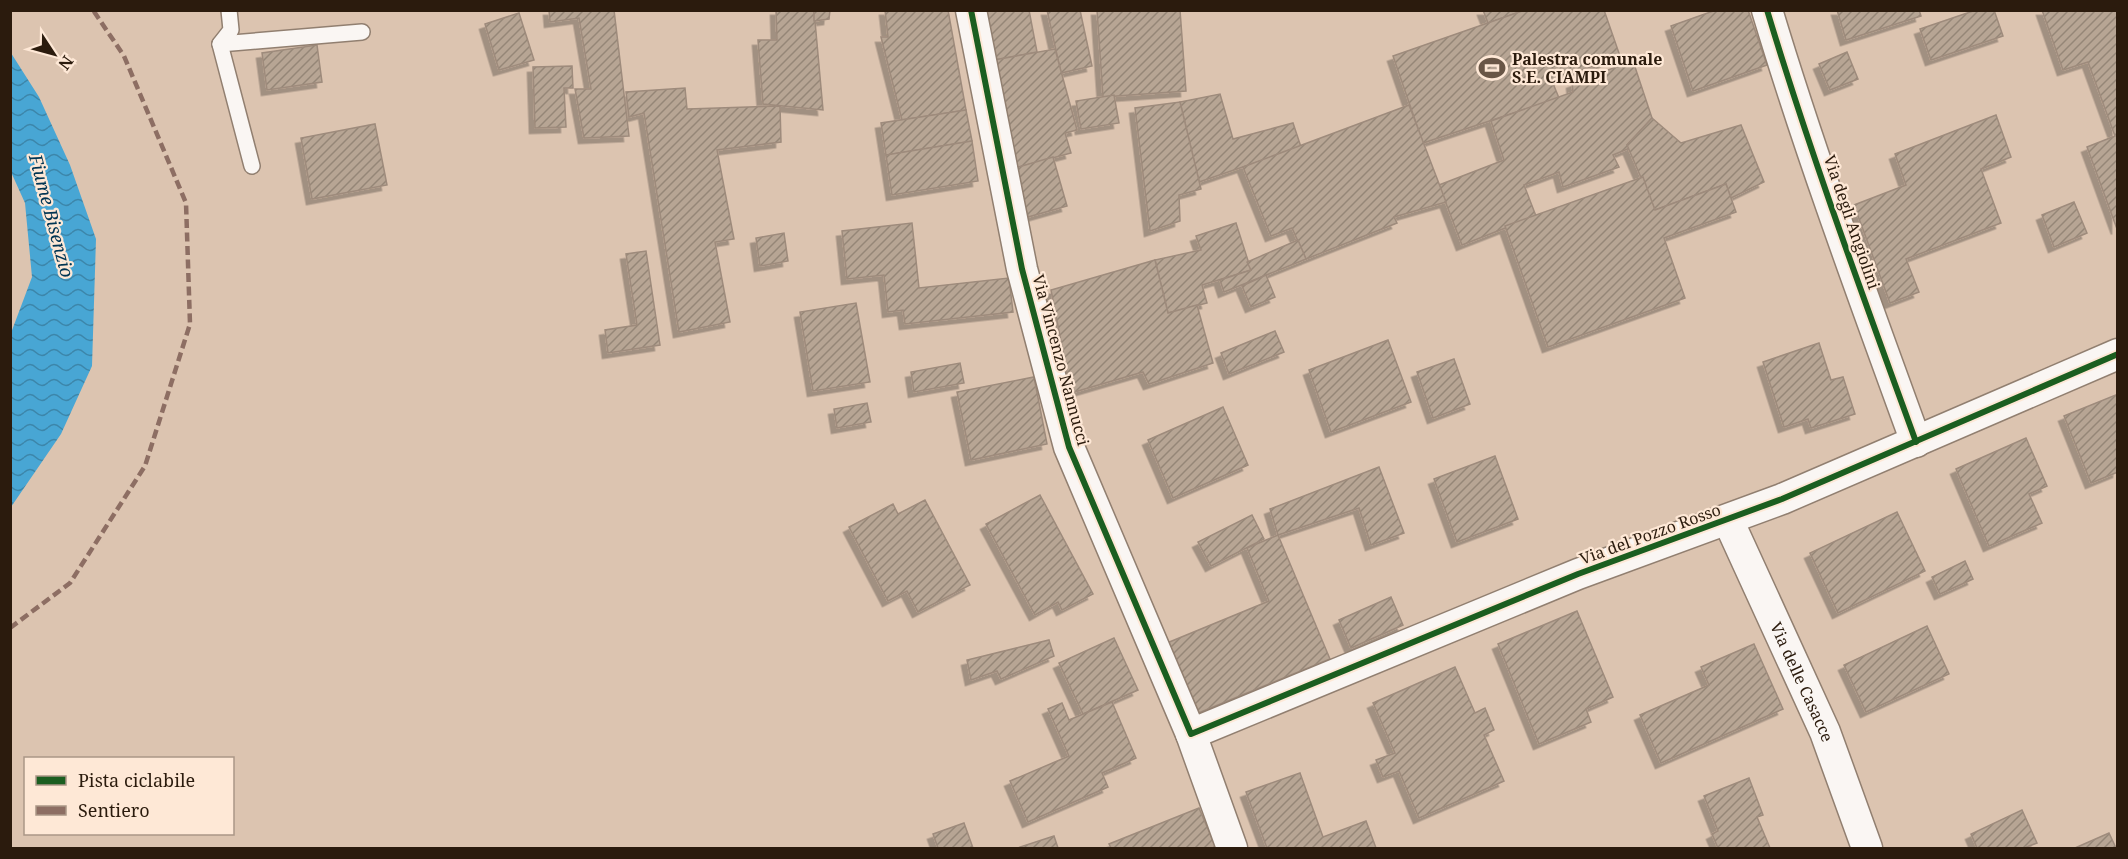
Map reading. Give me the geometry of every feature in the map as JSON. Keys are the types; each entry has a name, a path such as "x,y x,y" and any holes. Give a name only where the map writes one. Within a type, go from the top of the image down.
{"street":[{"name":"Via Vincenzo Nannucci","path":"971,10 1022,269 1069,447 1191,734 1232,849"},
{"name":"Via degli Angiolini","path":"1767,10 1791,92 1829,204 1916,442"},
{"name":"Via del Pozzo Rosso","path":"1191,734 1578,574 1728,520 1916,442 2118,354"},
{"name":"Via delle Casacce","path":"1728,520 1825,732 1867,849"}],"lane":[{"path":"220,44 231,30 229,10"},
{"path":"220,44 362,32"},
{"path":"220,44 252,166"}],"water":[{"name":"Fiume Bisenzio","path":"11,53 39,97 70,165 96,239 92,366 61,434 11,507 11,333 32,277 25,203 11,172"}],"building":[{"path":"549,10 614,10 629,136 584,138 575,89 591,89 579,18 550,22"},
{"path":"776,10 814,10 823,110 763,104 758,40 777,40"},
{"path":"814,10 830,10 829,19 814,21"},
{"path":"885,10 948,10 966,110 902,120 881,37 888,37"},
{"path":"985,10 1029,10 1037,52 994,60"},
{"path":"1047,10 1080,10 1092,66 1061,73"},
{"path":"1097,10 1180,10 1186,91 1103,97"},
{"path":"1483,10 1525,10 1488,23"},
{"name":"Palestra comunale S.E. CIAMPI","path":"1525,10 1604,10 1620,56 1552,81 1559,98 1423,143 1393,56"},
{"path":"1716,10 1748,10 1767,65 1693,91 1671,26"},
{"path":"1837,10 1919,10 1921,16 1846,40"},
{"path":"1976,10 1994,10 2003,36 1931,60 1920,29"},
{"path":"2042,10 2118,10 2117,229 2087,147 2115,136 2088,62 2063,70"},
{"path":"519,13 534,60 499,70 485,24"},
{"path":"317,45 322,82 267,90 262,53"},
{"path":"1055,49 1077,130 1065,133 1071,153 1015,168 994,60"},
{"path":"1847,52 1858,79 1830,90 1819,64"},
{"path":"1633,61 1652,118 1627,145 1630,148 1613,155 1619,167 1563,187 1559,172 1524,185 1536,216 1462,245 1439,185 1504,160 1491,121 1573,92 1572,83"},
{"path":"572,66 573,88 564,88 566,127 535,128 533,67"},
{"path":"685,88 687,109 780,106 781,142 717,150 734,239 715,242 730,322 679,332 644,113 629,117 626,92"},
{"path":"1220,94 1233,139 1293,123 1301,147 1199,182 1180,102"},
{"path":"1114,95 1119,123 1081,129 1076,101"},
{"path":"1180,102 1201,189 1179,195 1180,221 1150,231 1135,108"},
{"path":"1409,105 1446,202 1394,217 1397,223 1306,259 1292,228 1271,236 1243,167"},
{"path":"966,110 972,141 886,155 881,123"},
{"path":"1996,115 2011,157 1981,169 2001,223 1906,259 1919,292 1890,303 1854,205 1906,185 1895,154"},
{"path":"1652,118 1681,143 1741,125 1764,182 1731,198 1726,184 1655,210 1627,145"},
{"path":"375,124 387,185 312,199 301,138"},
{"path":"972,141 978,181 892,195 886,155"},
{"path":"1053,157 1067,206 1028,217 1015,168"},
{"path":"1643,177 1655,210 1726,184 1736,212 1664,238 1685,298 1548,347 1505,226"},
{"path":"2074,202 2087,233 2054,247 2042,215"},
{"path":"912,223 919,288 1009,278 1013,312 905,324 903,310 888,312 884,275 847,279 842,231"},
{"path":"1236,223 1251,270 1202,285 1207,303 1168,313 1155,260 1201,250 1196,236"},
{"path":"784,233 788,261 760,266 756,238"},
{"path":"1298,240 1306,259 1224,292 1220,280 1251,270 1247,262"},
{"path":"646,251 660,345 608,353 605,330 637,325 626,254"},
{"path":"1155,260 1168,313 1197,305 1213,363 1149,384 1143,372 1071,393 1051,290"},
{"path":"1266,275 1275,297 1251,307 1242,286"},
{"path":"856,303 870,382 813,391 800,312"},
{"path":"1275,331 1284,352 1229,374 1221,353"},
{"path":"1388,340 1411,402 1331,432 1309,370"},
{"path":"1819,343 1831,380 1843,377 1855,414 1811,428 1808,419 1784,427 1763,362"},
{"path":"1454,359 1470,404 1433,418 1417,372"},
{"path":"960,363 964,383 914,392 911,372"},
{"path":"1034,377 1047,444 971,460 957,392"},
{"path":"2118,394 2118,472 2091,483 2064,416"},
{"path":"867,403 871,422 837,428 834,409"},
{"path":"1223,407 1248,465 1173,498 1148,440"},
{"path":"2026,438 2047,486 2029,494 2042,523 1989,546 1956,469"},
{"path":"1495,456 1518,519 1457,542 1434,479"},
{"path":"1379,467 1404,533 1371,545 1359,508 1278,535 1270,509"},
{"path":"1040,495 1093,594 1062,610 1058,602 1035,615 986,524"},
{"path":"925,500 970,585 918,612 907,591 888,601 849,527 893,504 898,514"},
{"path":"1897,512 1925,571 1838,613 1810,553"},
{"path":"1252,515 1264,539 1211,566 1198,542"},
{"path":"1278,535 1330,659 1196,714 1167,643 1269,601 1247,548"},
{"path":"1965,561 1973,579 1940,594 1932,577"},
{"path":"1391,597 1403,625 1351,648 1339,620"},
{"path":"1577,611 1613,697 1586,709 1591,722 1539,744 1498,644"},
{"path":"1927,626 1949,674 1866,712 1844,665"},
{"path":"1114,638 1138,690 1083,714 1059,663"},
{"path":"1049,640 1054,656 1001,679 997,671 971,680 967,660"},
{"path":"1754,644 1783,709 1661,763 1640,715 1709,685 1701,667"},
{"path":"1455,667 1475,713 1485,708 1494,730 1484,735 1504,781 1419,818 1399,771 1383,777 1376,760 1395,753 1373,703"},
{"path":"1112,702 1136,758 1102,773 1108,787 1028,822 1010,781 1069,756 1048,709 1062,703 1069,720"},
{"path":"1300,773 1323,837 1366,821 1376,848 1267,848 1246,792"},
{"path":"1749,778 1763,815 1757,817 1770,848 1718,848 1712,834 1718,831 1704,796"},
{"path":"1199,808 1216,848 1111,848 1109,844"},
{"path":"2022,810 2037,843 2024,848 1977,848 1971,834"},
{"path":"964,823 973,848 938,848 933,834"},
{"path":"2109,833 2116,848 2075,848"},
{"path":"1054,836 1058,848 1020,847"}],"marked path":[{"path":"10,628 70,583 145,466 190,324 186,203 124,56 93,10"}],"cycle path":[{"path":"971,10 1022,269 1069,447 1191,734 1578,574 1782,499 2118,354"},
{"path":"1767,10 1820,173 1916,442"}],"place":[{"name":"Palestra comunale S.E. CIAMPI","path":"1492,68"}]}
